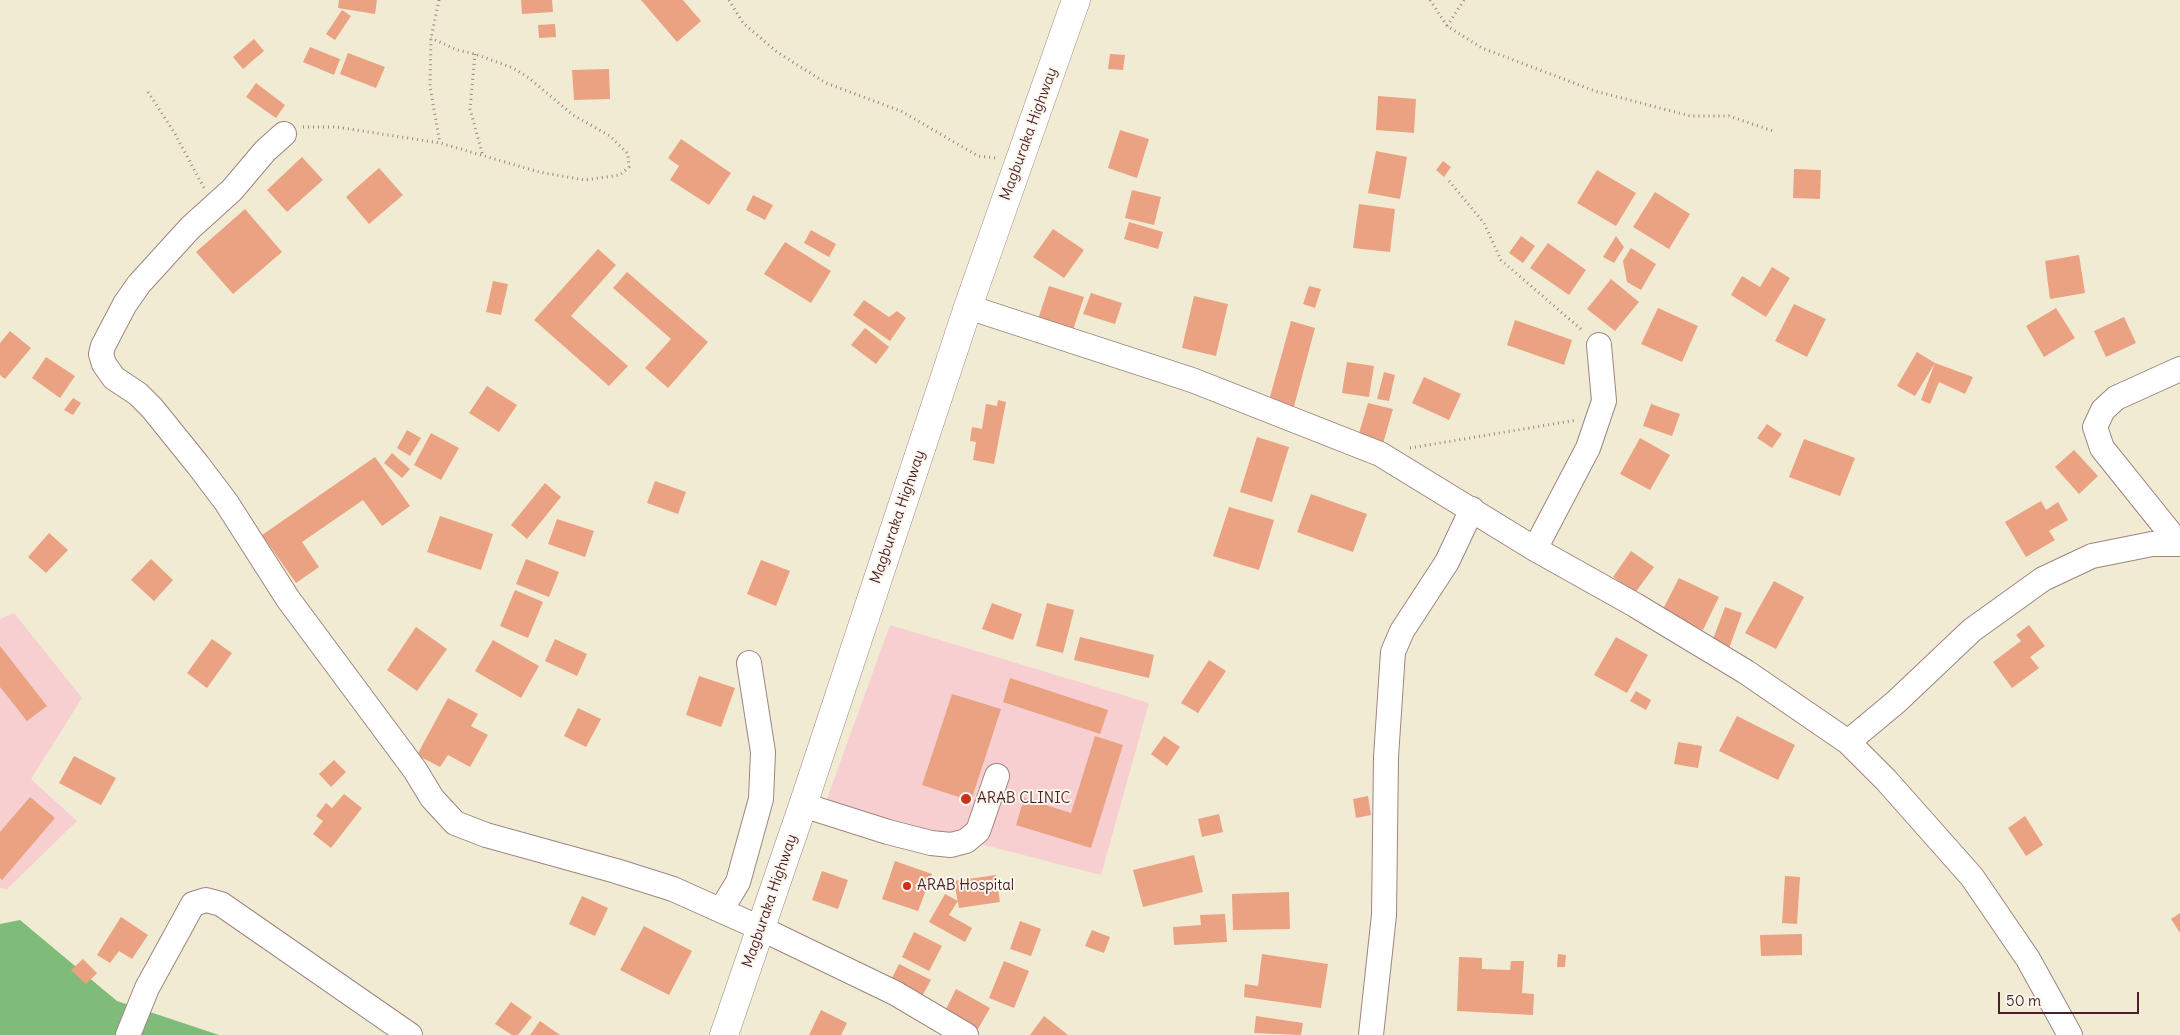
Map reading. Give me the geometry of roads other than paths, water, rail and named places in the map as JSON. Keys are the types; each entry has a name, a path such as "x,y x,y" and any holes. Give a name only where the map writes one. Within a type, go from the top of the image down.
{"main road":[{"name":"Magburaka Highway","path":"724,1035 803,805 968,307 1076,0"}],"street":[{"path":"284,134 190,228 139,284 125,304 102,346 101,354 104,364 114,378 138,394 152,408 198,465 226,502 288,600 410,763 432,798 455,823 486,835 673,889 760,928 895,993 966,1035"},
{"path":"968,307 1192,380 1380,454 1472,508 1535,549 1635,605 1746,672 1848,742 1886,780 1972,877 2028,959 2070,1035"},
{"path":"1535,549 1588,448 1604,401 1599,345"},
{"path":"2180,369 2116,398 2103,410 2095,427 2102,448 2180,544"},
{"path":"1371,1035 1384,916 1386,757 1393,652 1402,631 1447,562 1472,508"},
{"path":"1848,742 1896,702 1972,630 2043,579 2092,556 2152,544 2180,544"},
{"path":"721,910 738,882 761,800 762,752 749,663"},
{"path":"803,805 888,832 931,843 951,845 966,841 978,831 997,776"},
{"path":"128,1035 147,988 193,904 206,900 221,904 410,1035"}],"place":[{"name":"ARAB CLINIC","path":"966,799"},
{"name":"ARAB Hospital","path":"907,886"}]}
